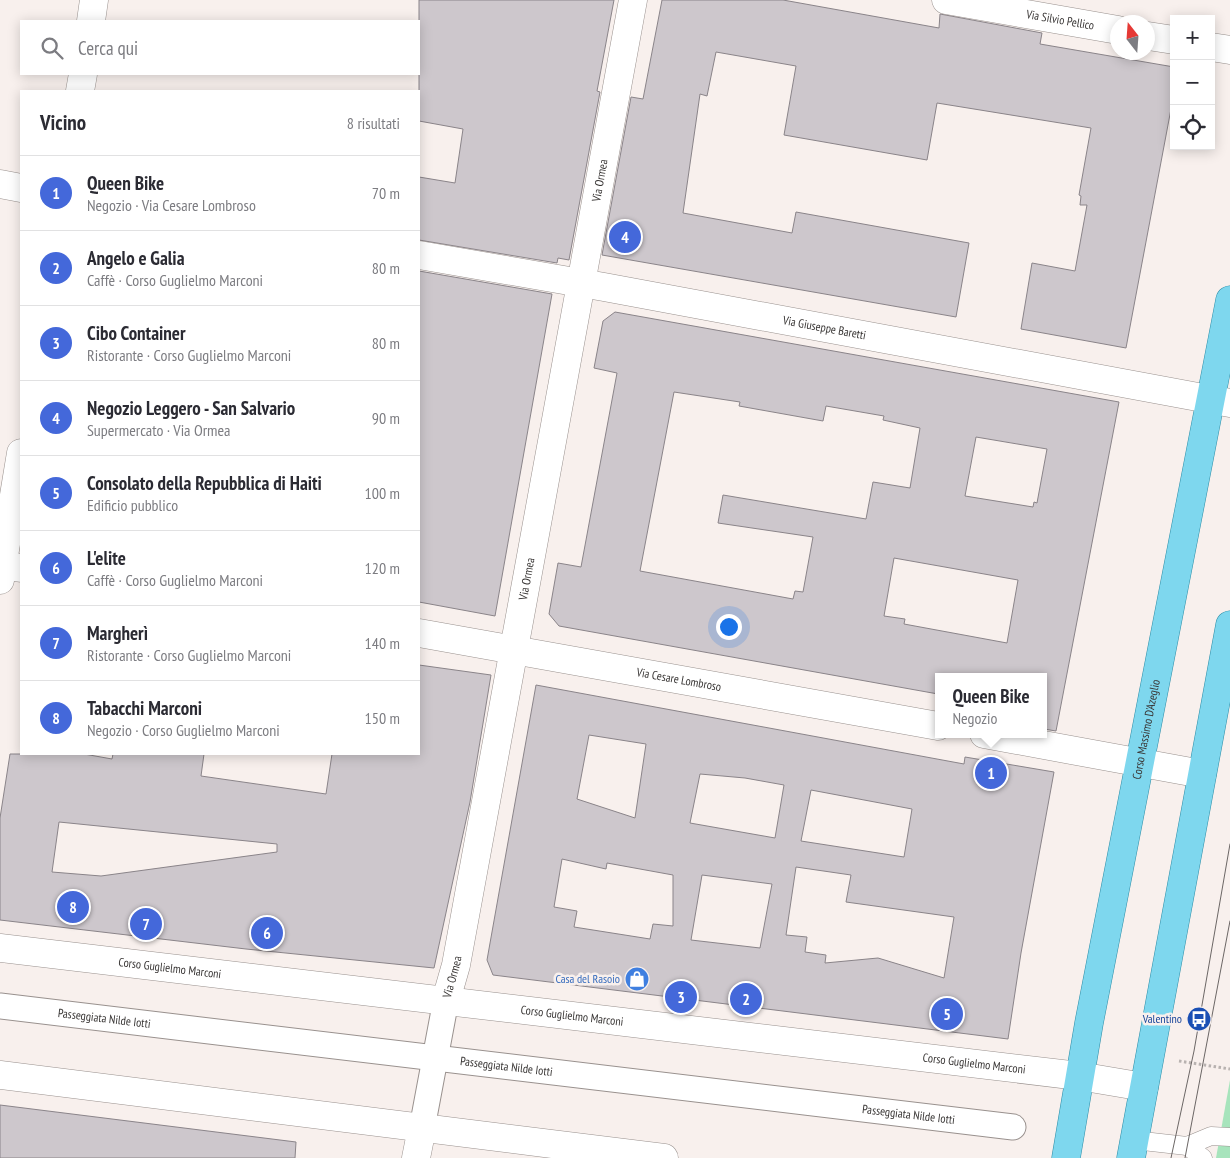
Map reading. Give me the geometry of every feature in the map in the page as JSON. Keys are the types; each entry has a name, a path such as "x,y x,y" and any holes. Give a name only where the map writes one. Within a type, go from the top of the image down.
{"main road":[{"name":"Corso Massimo D'Azeglio","path":"1066,1158 1079,1076 1140,762 1221,401 1230,300"},
{"path":"1132,1149 1230,625"}],"street":[{"path":"91,20 94,0"},
{"name":"Via Ormea","path":"416,1158 434,1057 446,1000 456,965 633,0"},
{"name":"Via Silvio Pellico","path":"946,0 1110,29"},
{"path":"1155,37 1170,39"},
{"path":"1215,48 1230,50"},
{"path":"80,90 83,75"},
{"path":"0,184 20,188"},
{"name":"Via Giuseppe Baretti","path":"420,256 581,283 1221,401"},
{"path":"6,569 20,461"},
{"name":"Via Cesare Lombroso","path":"420,633 935,725"},
{"path":"1006,738 1202,774"},
{"name":"Corso Guglielmo Marconi","path":"0,948 1079,1076 1144,1087"},
{"name":"Passeggiata Nilde Iotti","path":"0,1006 1013,1127"},
{"path":"0,1075 664,1158"}],"lane":[{"path":"1132,1149 1187,1146 1211,1136 1230,1137"},
{"path":"1187,1146 1203,1158"}],"green space":[{"path":"1230,1080 1230,1158 1216,1158"}],"building":[{"path":"419,0 614,0 597,91 600,92 569,260 558,258 557,263 420,240 420,177 455,183 463,129 420,121"},
{"path":"662,0 783,0 939,28 940,14 1042,33 1040,44 1110,56 1110,60 1133,60 1170,66 1170,114 1126,348 1021,329 1032,263 1075,271 1087,205 1080,205 1081,196 1079,195 1091,128 937,103 927,160 784,135 796,66 716,52 707,96 700,94 683,213 792,233 796,212 969,243 956,317 602,255 631,97 643,99"},
{"path":"420,271 552,294 495,616 420,602"},
{"path":"615,312 1119,402 1056,731 1047,730 1047,673 935,673 935,693 559,626 549,614 558,563 581,567 617,373 594,368 603,321","holes":["674,392 740,402 739,406 823,421 826,406 884,416 883,420 920,428 910,488 873,482 866,519 723,495 718,523 813,537 803,592 795,591 793,599 640,571","976,437 1047,449 1037,503 1034,502 1033,507 965,496","894,558 1018,580 1007,643 904,624 905,619 884,616"]},
{"path":"420,665 491,675 470,802 434,968 246,949 0,920 0,818 10,754 90,755 112,759 113,755 204,755 201,776 326,794 332,755 420,755","holes":["59,822 277,844 277,852 101,876 52,872"]},
{"path":"536,685 964,764 965,757 1054,772 1021,953 1008,1039 493,975 487,960","holes":["589,735 646,744 635,818 577,799","700,774 745,778 784,785 775,838 690,823","811,790 912,809 904,857 801,841","562,859 606,869 607,863 673,875 673,926 653,924 650,939 574,927 577,911 554,907","796,867 851,875 846,902 954,917 944,978 878,958 825,963 826,955 805,952 807,937 786,935","702,875 772,884 760,948 691,940"]},
{"path":"0,1105 296,1142 295,1158 0,1158"}],"tram line":[{"path":"1171,1158 1194,1051 1230,844"},
{"path":"1185,1158 1230,921"}],"place":[{"name":"Negozio Leggero - San Salvario","path":"625,237"},
{"name":"Queen Bike","path":"991,773"},
{"name":"Tabacchi Marconi","path":"73,907"},
{"name":"Margherì","path":"146,924"},
{"name":"L'elite","path":"267,933"},
{"name":"Casa del Rasoio","path":"637,979"},
{"name":"Cibo Container","path":"681,997"},
{"name":"Angelo e Galia","path":"746,999"},
{"name":"Consolato della Repubblica di Haiti","path":"947,1014"},
{"name":"Valentino","path":"1199,1019"}]}
